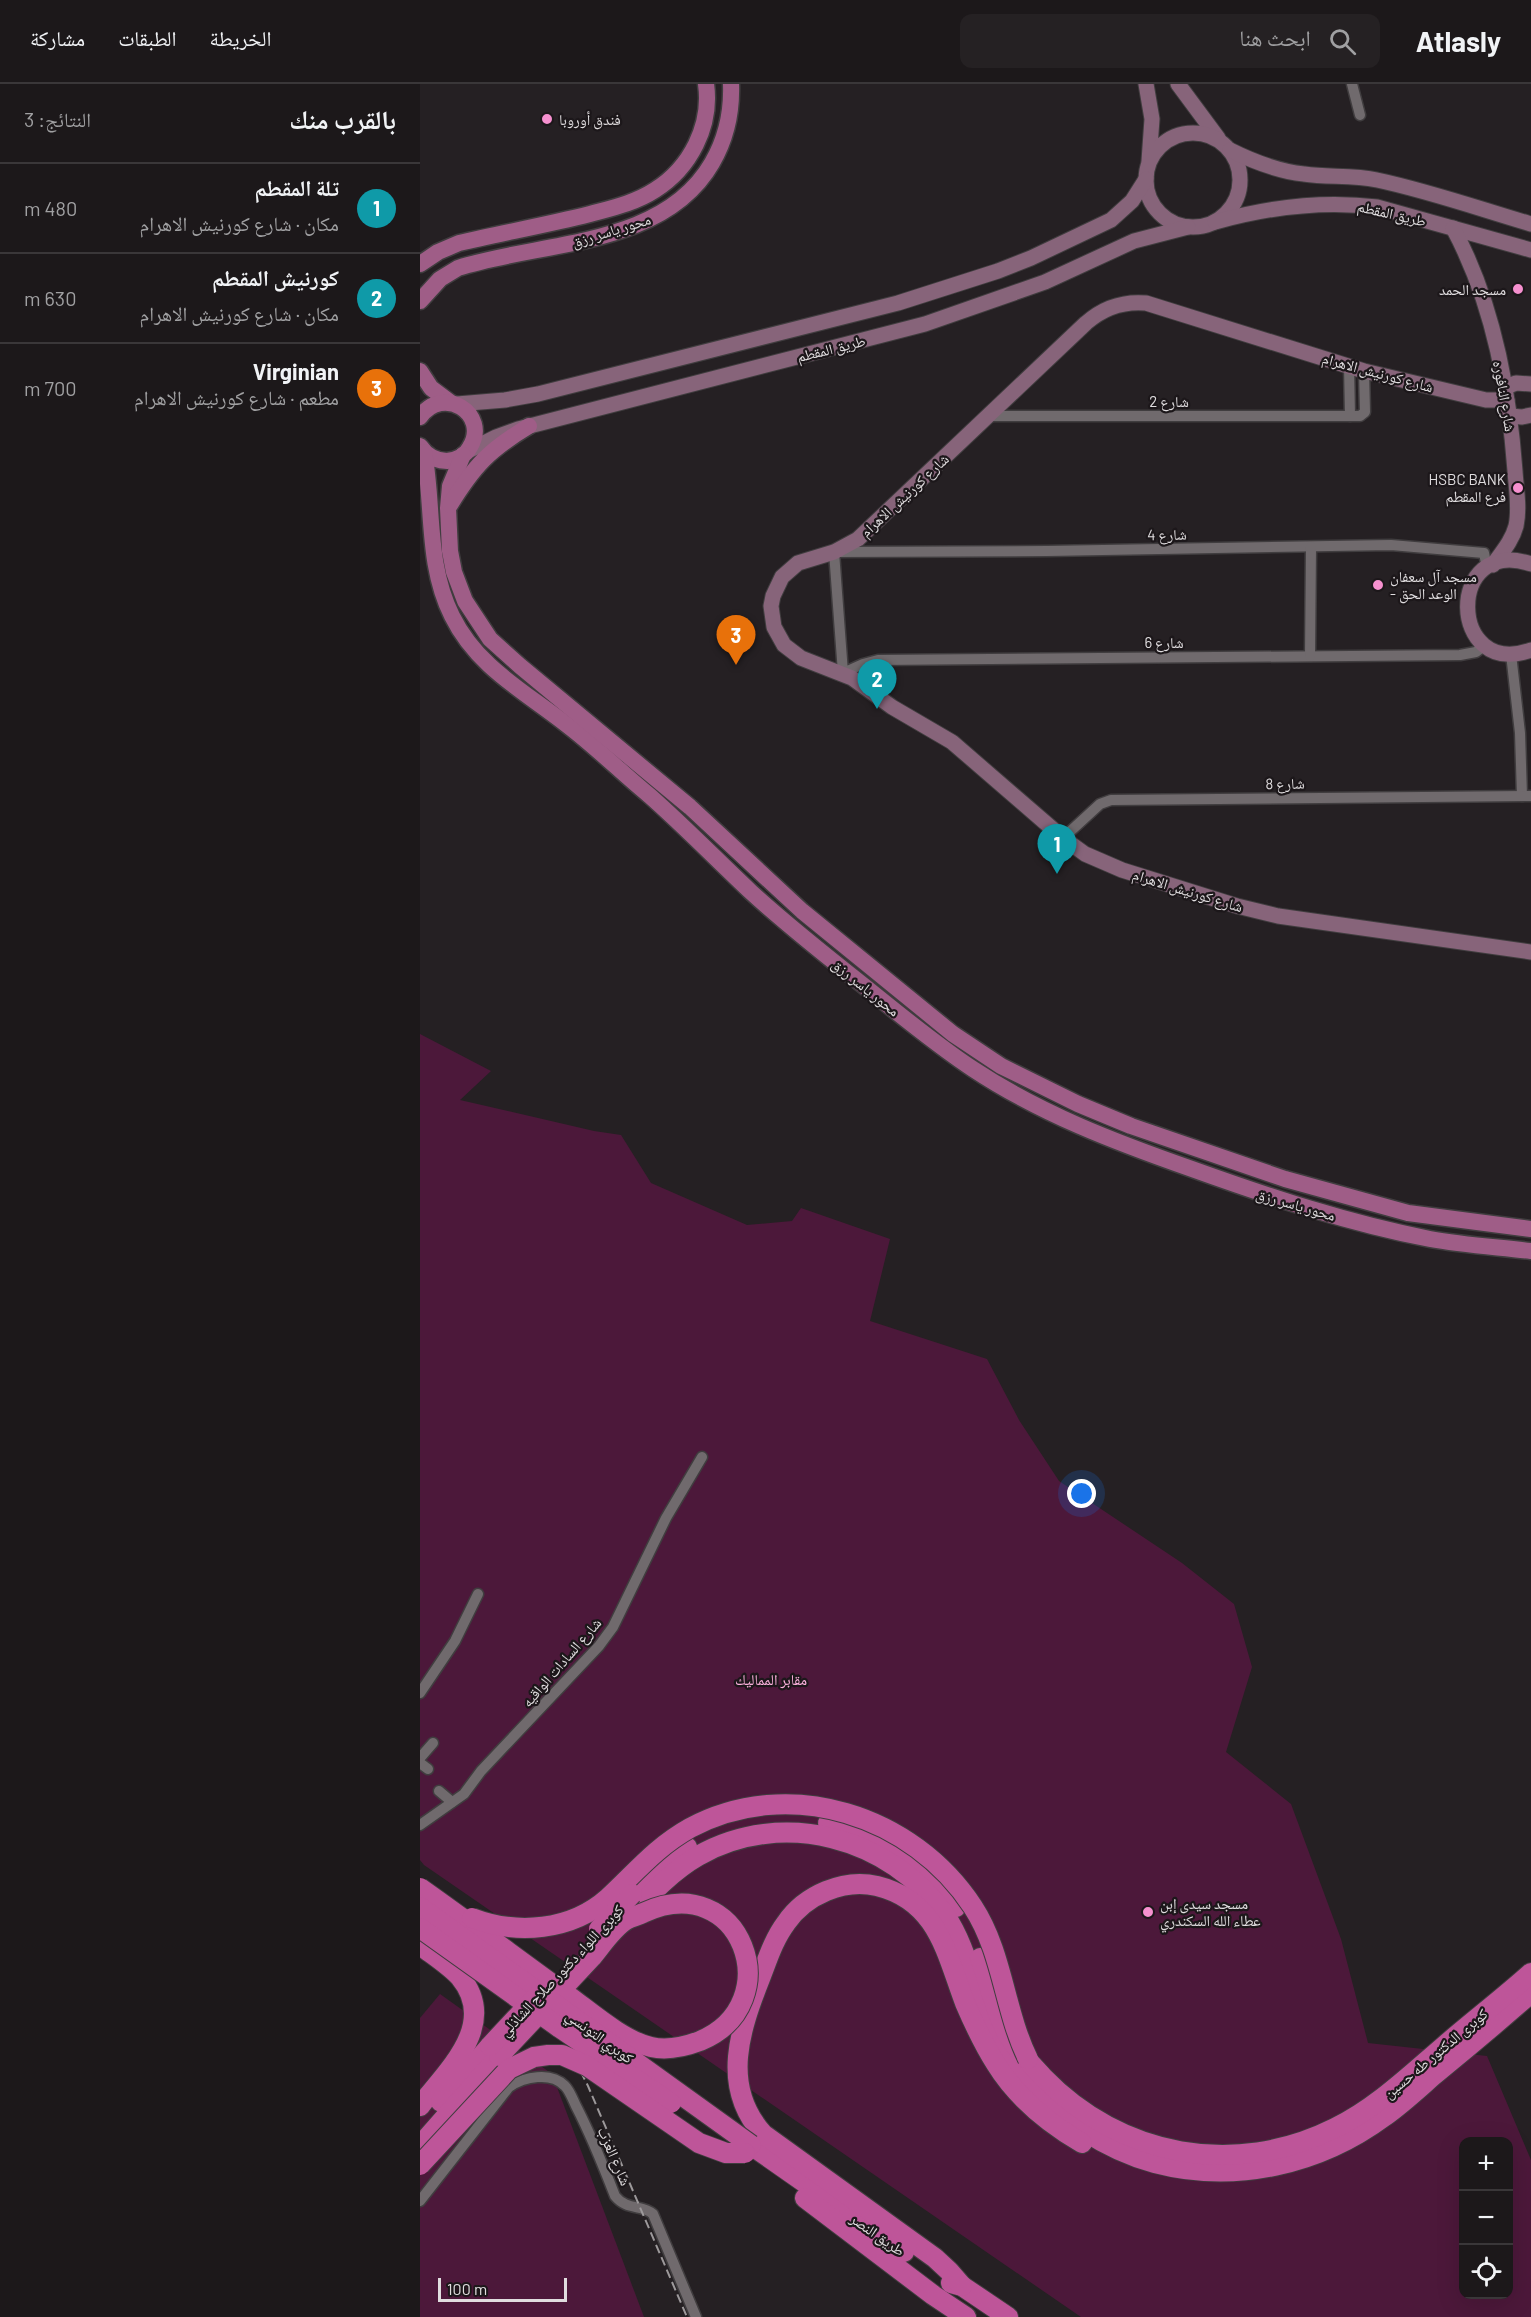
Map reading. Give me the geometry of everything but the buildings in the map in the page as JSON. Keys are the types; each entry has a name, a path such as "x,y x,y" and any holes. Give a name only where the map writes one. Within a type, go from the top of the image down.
{"highway":[{"path":"444,1905 490,1924 517,1928 549,1926 594,1908 652,1854 707,1820 738,1810 771,1804 802,1804 845,1812 881,1825 915,1846 939,1866 963,1893 988,1936 1001,1972 1015,2029 1028,2059 1060,2094 1095,2119 1124,2134 1171,2149 1214,2155 1252,2154 1338,2136"},
{"name":"كوبرى اللواء دكتور صلاح الشاذلي","path":"495,2051 632,1894 663,1864 696,1842 732,1827 750,1822 787,1819 825,1822 859,1831 891,1848 932,1878 955,1906 975,1944 1006,2031 1028,2059"},
{"name":"كوبرى اللواء دكتور صلاح الشاذلي","path":"495,2051 665,1880 707,1851 736,1840 773,1833 802,1833 831,1837 858,1846 896,1866 920,1886 939,1907 962,1946 982,2009 996,2036 1035,2091 1058,2112 1107,2143 1143,2159 1177,2168"},
{"path":"962,2286 950,2271 935,2259 764,2134 755,2125 745,2104 737,2071 741,2032 773,1945 786,1922 800,1908 818,1895 837,1887 870,1884 899,1893 915,1903 940,1936 986,2047 1006,2078 1024,2098 1057,2127 1087,2146 1132,2163 1155,2168 1219,2171 1262,2169 1296,2162 1338,2136"},
{"path":"420,1888 591,2013 642,2044 661,2048 680,2047 706,2039 720,2030 731,2019 746,1990 748,1974 746,1958 741,1942 733,1929 708,1909 682,1903 660,1906 625,1921"},
{"name":"كوبري التونسي","path":"420,1907 748,2149"},
{"name":"كوبري التونسي","path":"420,1928 560,2028 748,2149"},
{"path":"420,1945 459,1977 467,1988 474,2013 470,2040 420,2106"},
{"name":"كوبرى الدكتور طه حسين","path":"1338,2136 1356,2116 1397,2086 1531,1973"},
{"name":"كوبرى الدكتور طه حسين","path":"1338,2136 1390,2112 1531,1993"},
{"path":"420,2126 495,2051"},
{"path":"420,2146 495,2051"},
{"path":"420,2165 509,2069 534,2057 548,2055 562,2055 587,2066 699,2143 726,2152 748,2149"},
{"name":"طريق النصر","path":"748,2149 927,2269 962,2286 1008,2317"},
{"name":"طريق النصر","path":"748,2149 928,2292 966,2317"}],"main road":[{"name":"محور ياسر رزق","path":"420,264 438,252 459,243 623,205 655,190 677,172 697,143 706,112 706,84"},
{"name":"محور ياسر رزق","path":"420,301 440,279 458,268 629,227 667,210 700,181 716,156 729,118 731,84"},
{"path":"1146,84 1152,120 1147,171 1148,193 1158,211 1175,223 1188,227 1215,222 1227,213 1240,189 1240,175 1237,162 1178,84"},
{"path":"1147,171 1163,144 1179,135 1197,133 1209,135 1225,145"},
{"name":"طريق المقطم","path":"1225,145 1254,162 1278,170 1304,175 1346,176 1378,180 1531,224"},
{"name":"طريق المقطم","path":"454,404 530,396 868,311 963,283 1031,258 1111,220 1132,201 1147,171"},
{"name":"طريق المقطم","path":"1215,222 1282,207 1327,203 1352,204 1377,207 1531,250"},
{"name":"طريق المقطم","path":"466,453 496,437 529,426 925,324 1045,282 1148,236 1188,227"},
{"name":"شارع النافوره","path":"1453,228 1472,266 1508,401 1518,515 1512,536 1470,588 1466,615 1473,631 1485,645"},
{"name":"شارع كورنيش الاهرام","path":"1508,401 1486,400 1356,369 1146,303 1114,305 1094,315 858,539 834,552 807,559 789,570 777,586 771,606 778,636 792,652 801,658 843,673 892,707 964,750 1063,838 1085,854 1109,866 1257,911 1299,920 1531,952"},
{"path":"420,371 431,388 454,404"},
{"path":"1531,384 1516,383 1508,401 1522,417 1531,415"},
{"name":"محور ياسر رزق","path":"454,404 467,411 474,424 474,438 450,486 448,508 450,551 459,587 472,614 500,650 690,807 802,911 930,1017 977,1050 1026,1080 1104,1116 1285,1179 1408,1213 1531,1230"},
{"path":"420,417 433,405 454,404"},
{"path":"448,508 466,478 484,458 505,440 529,426"},
{"name":"محور ياسر رزق","path":"422,449 428,480 430,536 437,577 452,616 476,652 502,678 591,745 670,814 791,927 944,1049 1002,1087 1062,1119 1126,1146 1267,1196 1431,1239 1474,1246 1531,1251"},
{"path":"422,449 440,460 452,460 466,453"},
{"path":"1490,566 1508,560 1531,564"},
{"path":"1485,645 1511,654 1531,650"}],"street":[{"path":"1352,84 1360,115"},
{"path":"420,255 438,252"},
{"name":"شارع 2","path":"988,416 1350,416 1356,369"},
{"name":"شارع 4","path":"834,552 1391,545 1470,550 1484,553 1490,566"},
{"path":"1310,656 1311,547"},
{"path":"834,552 843,673"},
{"name":"شارع 6","path":"843,673 878,660 1461,655 1476,652 1485,645"},
{"path":"1511,654 1526,732 1526,796"},
{"name":"شارع 8","path":"1063,838 1100,804 1111,800 1526,796"},
{"name":"شارع السادات الواقيه","path":"420,1825 468,1790 481,1771 599,1646 613,1627 666,1518 702,1457"},
{"path":"420,1693 454,1641 478,1594"},
{"path":"422,1761 433,1743"},
{"path":"439,1791 452,1802"},
{"name":"شارع العزب","path":"420,2201 498,2098 509,2087 523,2079 538,2077 552,2079 566,2086 590,2134 615,2196 624,2204 649,2210 653,2214 696,2317"}],"green space":[{"name":"مقابر المماليك","path":"420,1034 491,1071 460,1100 594,1131 621,1135 651,1183 747,1225 792,1221 801,1208 890,1239 870,1321 987,1359 1019,1420 1059,1481 1182,1563 1234,1604 1252,1667 1226,1752 1291,1804 1341,1939 1368,2043 1487,2056 1531,2160 1531,2317 1081,2317 424,1865 420,1860"},
{"path":"440,1994 552,2074 644,2317 420,2317 420,2018"}],"railway":[{"path":"420,1880 523,1958 588,2086 687,2317"}],"place":[{"name":"فندق أوروبا","path":"547,119"},
{"name":"مسجد الحمد","path":"1518,289"},
{"name":"HSBC BANK فرع المقطم","path":"1518,488"},
{"name":"مسجد آل سعفان - الوعد الحق","path":"1378,585"},
{"name":"Virginian","path":"736,665"},
{"name":"كورنيش المقطم","path":"877,709"},
{"name":"تلة المقطم","path":"1057,874"},
{"name":"مسجد سيدى إبن عطاء الله السكندري","path":"1148,1912"}]}
